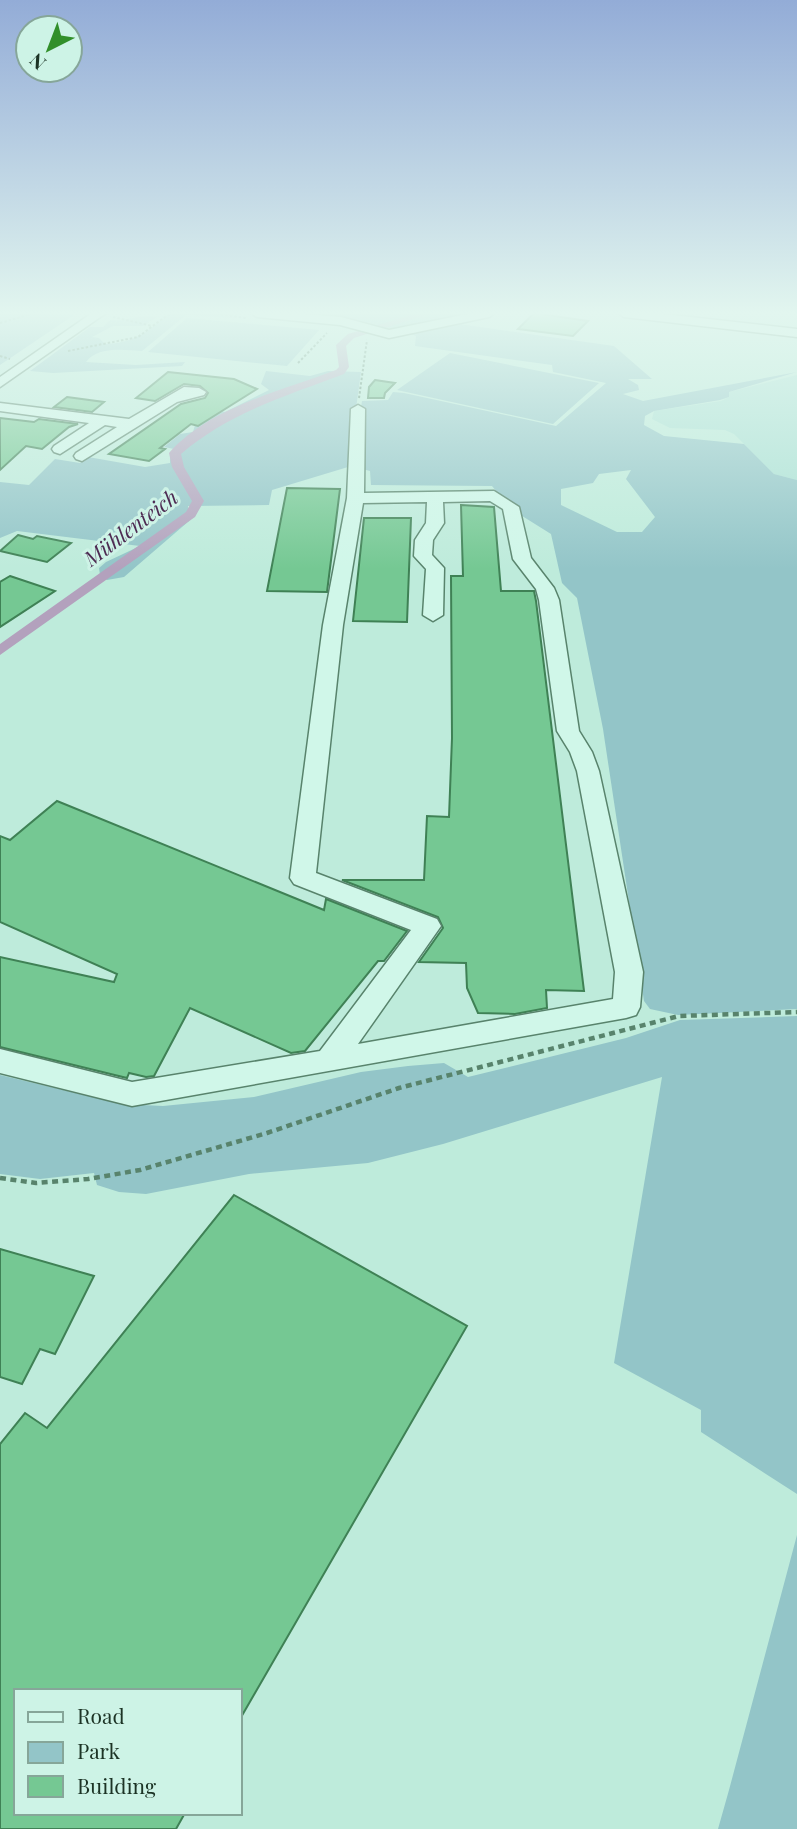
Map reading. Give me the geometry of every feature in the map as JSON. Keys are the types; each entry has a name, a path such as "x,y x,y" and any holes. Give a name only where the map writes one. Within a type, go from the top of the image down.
{"street":[{"path":"82,456 171,399"},
{"path":"0,407 131,424"},
{"path":"329,1061 428,926 303,878 333,625 355,498 358,409"},
{"path":"60,449 103,421"},
{"path":"433,615 435,568 423,556 424,540 435,523 435,496"},
{"path":"0,1061 132,1094 626,1007 629,972 588,771 581,752 568,731 545,588 522,559 511,507 494,496 355,498"}],"path":[{"path":"358,409 359,398"},
{"path":"0,1178 36,1183 88,1179 140,1170 267,1133 399,1088 679,1016 797,1012"}],"shaded area":[{"path":"726,398 797,398 797,480 774,474 734,434 725,430 670,428 652,419 654,411"}],"green space":[{"path":"252,398 357,398 348,467 272,490 269,505 188,506 189,521 124,577 107,580 100,575 99,568 140,546 17,531 0,538 0,482 29,485 55,459 80,463 88,457 145,467 170,463 170,454 174,449 164,447 180,434 193,432 197,418 211,409 225,412"},
{"path":"429,398 556,426 588,398 635,398 643,401 657,398 725,398 654,411 645,416 644,425 664,436 744,444 774,474 797,480 797,1009 678,1015 650,1009 644,1001 603,729 577,598 562,583 551,534 511,509 492,486 371,485 370,471 351,466 362,401","holes":["631,470 626,479 655,517 642,532 617,532 561,505 561,489 593,483 599,474"]},
{"path":"435,398 582,398 553,424"},
{"path":"797,1016 797,1494 701,1432 701,1410 614,1363 662,1077 443,1144 368,1163 249,1174 146,1194 119,1192 97,1185 94,1173 40,1179 0,1174 0,1075 122,1104 163,1106 254,1097 361,1072 408,1066 444,1063 468,1077 626,1038 680,1020"},
{"path":"797,1535 797,1829 718,1829 729,1790"}],"building":[{"path":"65,398 104,402 92,412 54,407"},
{"path":"204,398 242,398 198,426 191,424 160,448 165,449 149,461 109,454 181,404"},
{"path":"0,418 78,424 69,427 42,449 26,446 0,470"},
{"path":"287,488 340,489 327,592 267,591"},
{"path":"461,505 494,507 501,591 534,591 584,991 546,990 547,1008 515,1014 478,1013 467,988 466,963 419,962 443,928 438,917 342,880 424,880 427,816 449,817 452,738 451,576 463,576"},
{"path":"364,518 411,518 407,622 353,621"},
{"path":"18,535 71,543 47,562 0,551"},
{"path":"10,576 55,591 0,627 0,582"},
{"path":"57,801 324,910 326,899 407,931 384,961 378,961 305,1051 291,1053 190,1008 154,1076 129,1073 127,1078 0,1047 0,957 114,982 117,974 0,922 0,836 10,840"},
{"path":"234,1195 467,1326 242,1716 242,1689 14,1689 14,1815 184,1815 176,1829 0,1829 0,1444 25,1413 47,1428"},
{"path":"0,1249 94,1276 55,1354 40,1349 22,1384 0,1377"}],"waterway":[{"name":"Mühlenteich","path":"0,651 191,514 198,501 178,467 175,453 212,425 271,398"}]}
